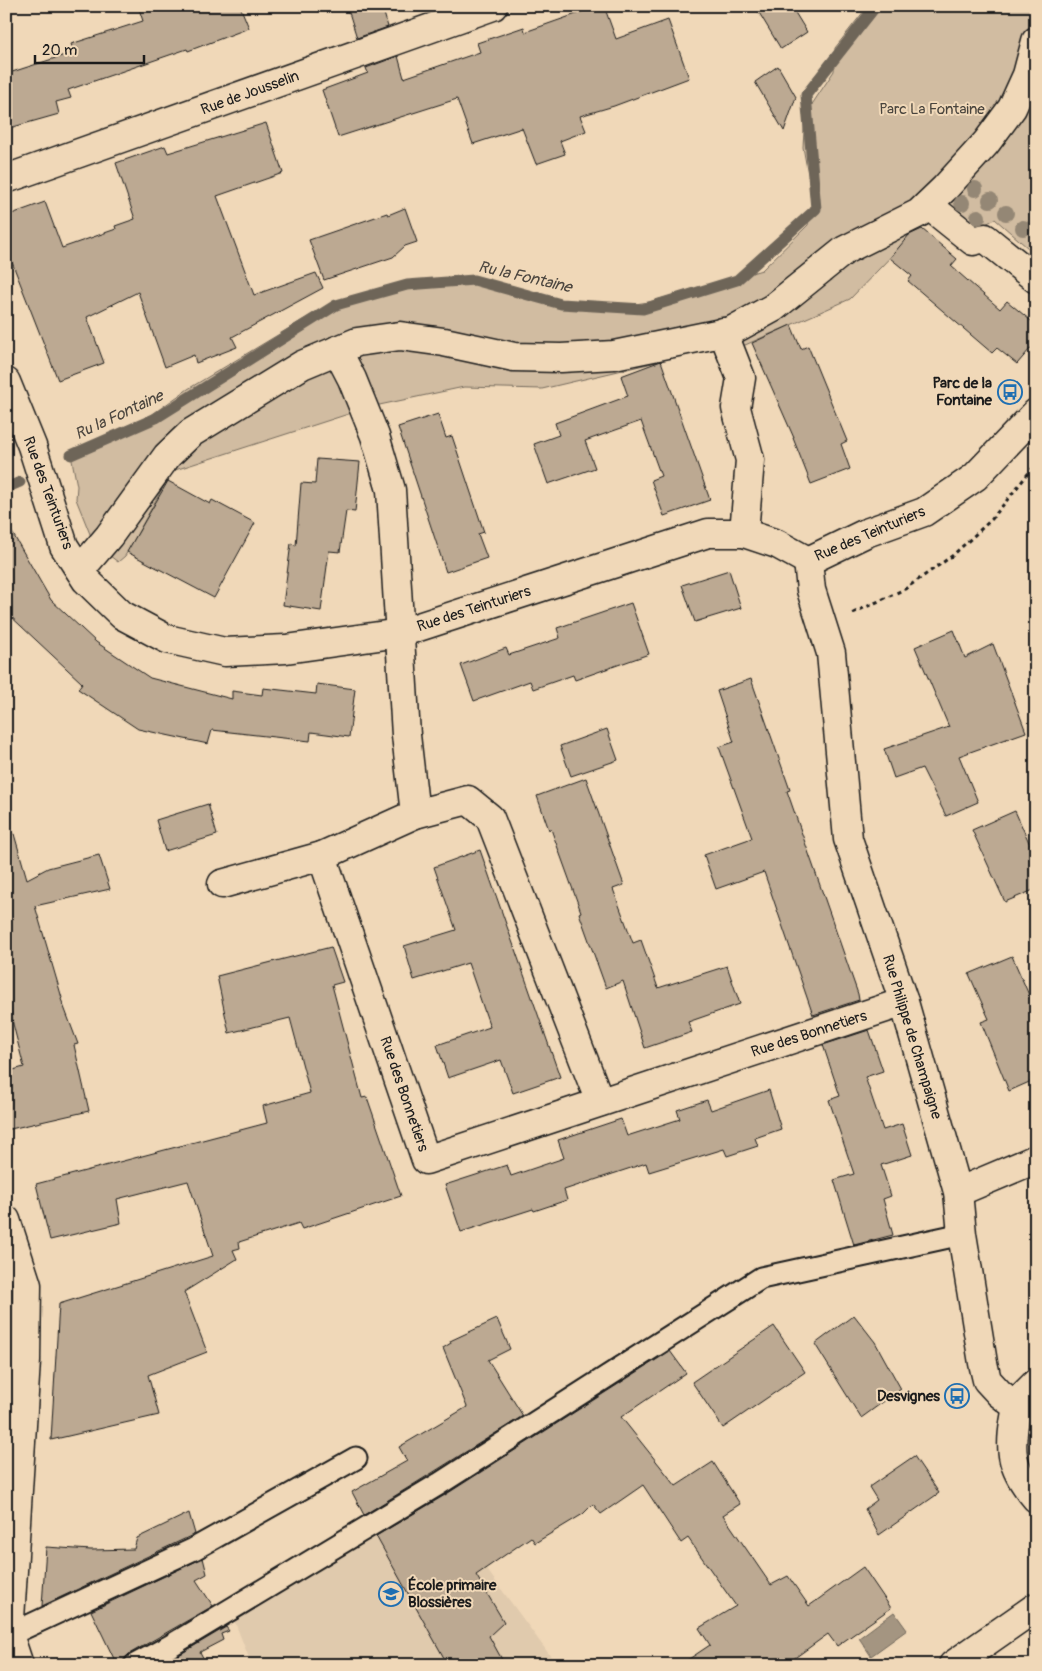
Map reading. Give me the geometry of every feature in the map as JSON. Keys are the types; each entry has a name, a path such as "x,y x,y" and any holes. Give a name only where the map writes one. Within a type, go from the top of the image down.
{"street":[{"name":"Rue de Jousselin","path":"6,179 493,6"},
{"path":"80,570 109,536 167,456 191,433 302,364 357,342 400,336 444,342 514,357 561,358 614,355 731,331 773,308 844,250 919,213 928,205 986,143 1012,108 1034,54"},
{"path":"928,205 973,241 985,238 1036,279"},
{"path":"723,332 741,378 736,408 750,460 744,533"},
{"path":"338,350 375,436 391,490 406,735 415,814"},
{"name":"Rue des Teinturiers","path":"6,382 36,459 64,546 86,580 122,615 167,639 225,652 286,649 400,633 708,534 744,533 777,544 808,561 866,533 924,512 975,477 1036,412"},
{"name":"Rue Philippe de Champaigne","path":"808,561 811,590 831,653 848,839 904,1002 958,1192 962,1234 987,1380 1017,1408"},
{"path":"222,884 322,856 415,814 468,800 490,818 600,1102"},
{"name":"Rue des Bonnetiers","path":"322,856 426,1160 904,1002"},
{"path":"958,1192 1036,1159"},
{"path":"6,1220 27,1285 26,1361 10,1635 19,1665"},
{"path":"1036,1383 1024,1395 1017,1408 1011,1442 1013,1460 1020,1477 1036,1498"},
{"path":"953,1665 1036,1608"}],"lane":[{"path":"135,1665 170,1646 439,1484 761,1278 962,1234"},
{"path":"10,1635 194,1548 356,1458"}],"path":[{"path":"822,626 905,589 952,556 992,519 1036,464"}],"shaded area":[{"name":"École primaire Blossières","path":"432,1495 557,1665 255,1665 249,1658 234,1620 323,1568"},
{"path":"894,1612 907,1630 871,1656 859,1638"}],"green space":[{"name":"Parc La Fontaine","path":"868,6 1036,6 1036,255 995,219 982,226 969,241 934,212 850,299 736,349 730,336 661,361 542,389 464,387 370,407 172,471 125,556 118,562 94,544 76,499 77,486 71,455 137,425 188,389 335,302 421,281 465,279 568,304 607,308 649,302 762,270 808,225 813,202 803,147 805,115 834,71 835,48"}],"building":[{"path":"138,6 240,6 249,28 188,51 187,49 68,90 71,98 56,102 59,114 6,129 6,74 74,52 71,44 143,21"},
{"path":"347,6 382,6 388,27 357,38"},
{"path":"599,6 604,6 616,39 668,20 689,78 614,106 580,116 586,131 560,141 565,154 536,164 522,128 473,144 457,99 338,137 322,90 368,73 366,68 398,56 404,78 480,52 477,43 524,27 525,32"},
{"path":"755,6 791,6 807,32 781,49"},
{"path":"778,66 796,97 784,131 755,82"},
{"path":"266,123 283,173 217,196 254,295 316,273 323,288 232,337 237,347 196,363 194,355 165,367 138,292 87,317 104,363 58,380 6,247 6,216 45,202 62,248 116,229 115,226 135,219 116,163 165,146 168,153"},
{"path":"405,208 417,242 405,246 393,257 324,280 309,240"},
{"path":"922,229 957,259 951,266 1000,309 1007,301 1036,325 1036,342 1017,364 997,348 992,353 908,281 912,276 890,258 909,235"},
{"path":"791,325 801,349 808,346 847,441 841,444 850,469 811,484 794,438 752,343"},
{"path":"661,361 710,500 664,516 651,480 661,476 641,421 585,441 595,468 548,484 534,444 559,435 555,423 628,396 621,376"},
{"path":"438,414 446,438 452,436 484,532 478,534 487,558 446,572 398,427"},
{"path":"317,459 360,462 355,512 346,511 340,552 329,551 321,611 283,605 291,543 296,546 301,483 315,484"},
{"path":"168,481 210,504 212,500 255,523 214,598 127,552"},
{"path":"6,522 51,600 96,642 150,678 232,699 232,691 262,695 263,688 316,694 317,684 355,689 349,737 311,732 310,741 212,730 208,744 138,729 78,689 82,683 6,612"},
{"path":"729,570 741,608 695,622 682,585"},
{"path":"631,603 649,654 575,680 573,675 533,689 530,681 474,701 461,665 506,648 509,655 560,638 557,628"},
{"path":"954,630 965,658 993,644 1026,732 959,756 978,802 946,816 922,768 894,778 884,749 949,727 915,647"},
{"path":"751,679 790,790 787,791 858,994 859,1000 813,1015 764,872 716,889 704,855 752,838 719,747 734,742 717,691"},
{"path":"607,729 618,760 571,776 560,746"},
{"path":"586,778 624,885 613,889 633,943 641,940 658,988 727,966 740,1004 688,1022 692,1032 645,1048 623,981 606,988 579,913 581,912 537,796"},
{"path":"208,804 217,835 165,851 156,820"},
{"path":"1015,811 1036,858 1036,889 1005,902 972,830"},
{"path":"14,834 27,879 48,868 99,855 110,889 35,906 61,999 78,1044 74,1045 89,1111 6,1130 6,1072 24,1067 13,1024 6,985 6,836"},
{"path":"480,850 560,1077 513,1093 501,1060 448,1078 437,1045 490,1027 468,963 414,980 404,946 456,930 434,867"},
{"path":"331,947 343,982 332,985 362,1098 367,1097 401,1196 302,1229 299,1223 239,1242 240,1248 233,1250 237,1259 184,1292 207,1352 148,1375 159,1415 51,1440 59,1304 213,1256 188,1181 117,1199 121,1223 50,1240 36,1184 267,1123 263,1106 310,1093 290,1018 229,1033 217,976"},
{"path":"1012,956 1036,1011 1036,1079 1009,1091 981,1022 989,1019 969,974"},
{"path":"869,1030 883,1071 865,1077 883,1130 902,1124 912,1155 881,1165 891,1196 883,1199 893,1235 854,1245 834,1180 854,1174 829,1100 840,1096 823,1045"},
{"path":"769,1090 781,1129 755,1138 758,1146 727,1156 724,1149 649,1172 646,1163 564,1190 567,1200 461,1232 445,1185 507,1165 511,1176 564,1158 558,1140 621,1119 627,1136 680,1119 677,1110 707,1100 711,1110"},
{"path":"854,1315 875,1342 901,1389 861,1418 815,1344"},
{"path":"497,1319 510,1349 488,1360 523,1416 364,1515 352,1492 407,1461 399,1447 467,1407 443,1348 451,1343 450,1341"},
{"path":"774,1326 805,1372 723,1428 692,1382"},
{"path":"670,1351 686,1373 621,1417 676,1486 713,1462 740,1504 723,1515 771,1585 788,1576 809,1606 863,1567 891,1608 837,1646 828,1634 785,1665 680,1665 710,1645 699,1628 736,1606 688,1538 681,1543 643,1485 601,1514 593,1504 583,1514 535,1543 531,1537 476,1575 504,1622 489,1636 505,1665 448,1665 376,1536 445,1495"},
{"path":"914,1456 939,1493 879,1535 865,1509 877,1500 869,1487"},
{"path":"189,1513 195,1534 42,1606 46,1547 91,1550 134,1549 137,1538"},
{"path":"203,1558 207,1574 196,1580 213,1606 129,1654 124,1659 123,1665 117,1665 91,1611"},
{"path":"226,1627 229,1631 221,1634 223,1640 200,1652 207,1665 162,1665"}],"waterway":[{"name":"Ru la Fontaine","path":"71,455 156,418 336,305 407,285 474,280 561,304 643,309 737,280 816,209 806,95 876,6"},
{"name":"Ru la Fontaine","path":"6,488 20,482"}],"place":[{"name":"Parc de la Fontaine","path":"1010,392"},
{"name":"Desvignes","path":"957,1396"},
{"name":"École primaire Blossières","path":"391,1594"}]}
